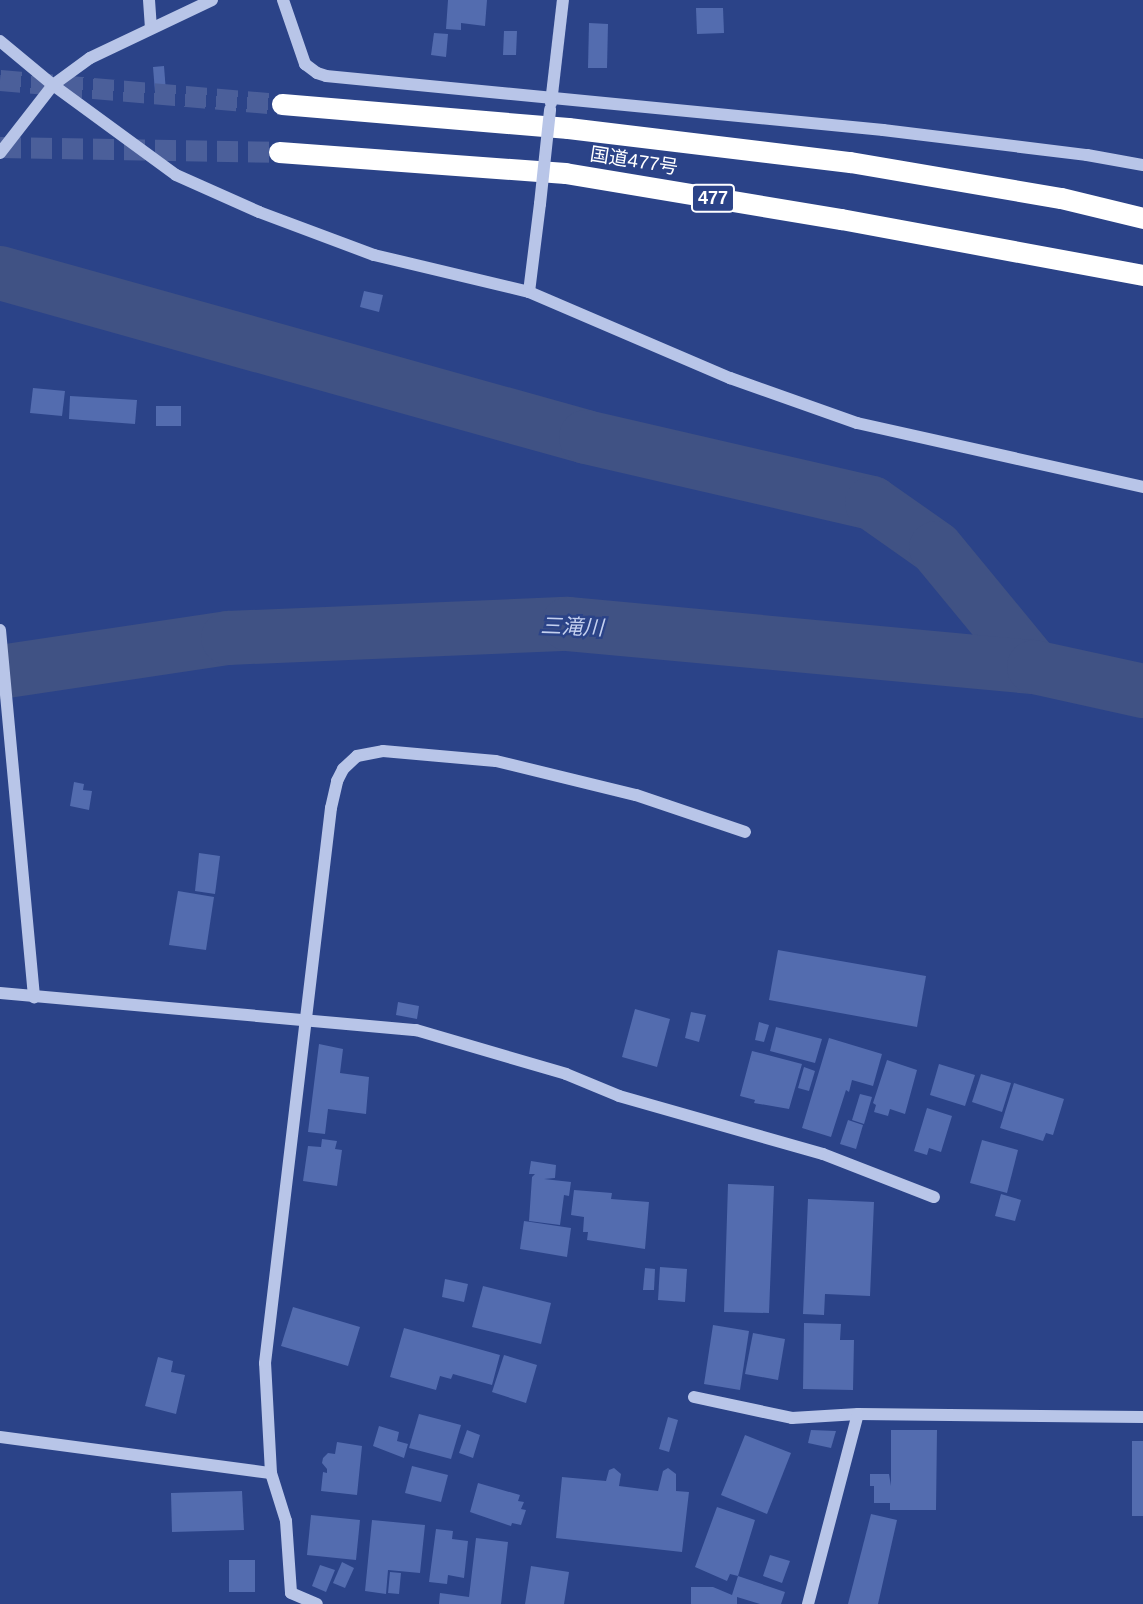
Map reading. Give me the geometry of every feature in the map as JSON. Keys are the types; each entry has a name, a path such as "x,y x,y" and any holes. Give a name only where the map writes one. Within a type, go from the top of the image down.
{"highway":[{"name":"国道477号","path":"282,104 568,128 850,162 1061,198 1143,218"},
{"name":"国道477号","path":"279,152 565,173 841,219 1143,275"},
{"path":"1061,198 1143,206"}],"street":[{"path":"149,0 151,26"},
{"path":"0,153 52,85 90,58 151,26 212,0"},
{"path":"283,0 305,64 317,73 897,131 1087,155 1143,165"},
{"path":"529,292 563,0"},
{"path":"0,41 52,85 176,175 259,212 373,255 529,292 730,378 857,423 1143,487"},
{"path":"0,630 34,997"},
{"path":"317,1604 291,1593 286,1521 271,1474 265,1363 331,808 337,781 343,769 357,756 383,751 496,761 636,795 745,832"},
{"path":"0,993 416,1030 566,1074 619,1096 823,1154 934,1198"},
{"path":"694,1397 792,1418 858,1415 1143,1417"},
{"path":"808,1604 858,1415"},
{"path":"0,1437 271,1474"}],"building":[{"path":"448,0 487,0 485,26 461,23 461,30 446,29"},
{"path":"696,8 723,8 724,33 697,34"},
{"path":"589,23 608,24 607,68 588,68"},
{"path":"504,31 517,31 516,55 503,55"},
{"path":"434,33 448,34 446,57 431,55"},
{"path":"164,66 166,92 155,92 153,67"},
{"path":"364,291 383,295 379,312 360,307"},
{"path":"33,388 65,391 62,416 30,413"},
{"path":"70,396 137,400 135,424 69,419"},
{"path":"156,406 181,406 181,426 156,426"},
{"path":"74,782 84,784 83,790 92,791 89,810 70,806"},
{"path":"199,853 220,856 215,894 195,891"},
{"path":"178,891 214,897 206,950 169,945"},
{"path":"778,950 926,976 917,1027 769,1000"},
{"path":"398,1002 419,1006 417,1019 396,1015"},
{"path":"635,1009 670,1019 657,1067 622,1057"},
{"path":"691,1012 706,1015 699,1042 685,1038"},
{"path":"759,1022 769,1025 764,1042 755,1040"},
{"path":"776,1027 822,1039 815,1063 770,1051"},
{"path":"829,1038 882,1054 873,1086 852,1080 849,1092 846,1090 831,1137 802,1128"},
{"path":"319,1044 343,1049 340,1073 369,1077 366,1114 328,1109 325,1134 308,1132"},
{"path":"752,1051 802,1064 789,1109 754,1103 755,1100 740,1096"},
{"path":"887,1060 917,1070 905,1114 890,1109 888,1116 874,1112 876,1105 873,1103"},
{"path":"939,1064 975,1075 965,1106 930,1095"},
{"path":"804,1067 815,1071 809,1091 798,1088"},
{"path":"981,1074 1011,1083 1002,1112 972,1102"},
{"path":"1014,1083 1064,1099 1053,1135 1046,1133 1043,1141 1000,1128"},
{"path":"860,1094 872,1097 864,1124 852,1120"},
{"path":"927,1108 952,1116 941,1152 929,1148 927,1155 914,1151"},
{"path":"848,1120 863,1125 856,1149 840,1144"},
{"path":"322,1139 337,1141 335,1149 342,1150 337,1186 303,1181 308,1146 321,1147"},
{"path":"982,1140 1018,1150 1007,1193 970,1183"},
{"path":"531,1161 556,1165 555,1178 544,1179 571,1182 569,1196 564,1195 560,1225 529,1221 532,1177 535,1174 529,1174"},
{"path":"728,1184 774,1186 769,1313 724,1312"},
{"path":"574,1190 612,1193 611,1199 649,1202 645,1249 587,1240 588,1232 583,1232 584,1217 571,1215"},
{"path":"1001,1194 1021,1200 1015,1221 995,1216"},
{"path":"808,1199 874,1202 870,1296 825,1294 824,1315 803,1314"},
{"path":"524,1221 571,1228 567,1257 520,1249"},
{"path":"660,1267 687,1269 685,1302 658,1300"},
{"path":"645,1268 655,1269 654,1290 643,1290"},
{"path":"445,1279 468,1284 464,1302 442,1297"},
{"path":"483,1286 551,1303 541,1344 472,1327"},
{"path":"293,1307 360,1327 348,1366 281,1346"},
{"path":"804,1323 841,1324 840,1340 854,1340 853,1390 803,1389"},
{"path":"713,1325 749,1331 740,1390 704,1384"},
{"path":"404,1328 500,1355 492,1385 453,1374 451,1379 440,1376 436,1390 390,1377"},
{"path":"753,1333 785,1339 778,1380 745,1374"},
{"path":"504,1355 537,1365 526,1403 492,1392"},
{"path":"158,1357 173,1361 171,1372 185,1375 176,1414 145,1406"},
{"path":"419,1414 461,1425 451,1459 409,1448"},
{"path":"668,1417 678,1420 669,1452 659,1449"},
{"path":"379,1426 399,1432 397,1441 408,1444 404,1458 373,1446"},
{"path":"467,1430 480,1435 473,1458 459,1453"},
{"path":"811,1430 836,1431 831,1448 808,1443"},
{"path":"891,1430 937,1430 936,1510 890,1510 890,1503 874,1503 874,1486 870,1486 870,1474 889,1474 891,1486"},
{"path":"745,1435 791,1453 767,1514 721,1495"},
{"path":"1132,1441 1143,1441 1143,1516 1132,1516"},
{"path":"337,1442 362,1446 357,1495 321,1491 323,1472 327,1473 322,1463 323,1458 328,1453 335,1454"},
{"path":"412,1466 448,1475 441,1502 405,1493"},
{"path":"614,1468 621,1474 619,1486 658,1491 663,1471 668,1468 676,1474 676,1491 689,1492 682,1552 556,1538 562,1477 606,1481 609,1470"},
{"path":"478,1483 520,1495 518,1501 524,1502 521,1509 526,1510 521,1525 512,1523 511,1526 470,1512"},
{"path":"242,1491 244,1530 172,1532 171,1493"},
{"path":"717,1507 755,1520 738,1576 730,1574 727,1581 695,1567"},
{"path":"871,1514 897,1520 878,1604 848,1604"},
{"path":"311,1515 360,1520 356,1560 307,1555"},
{"path":"372,1520 425,1525 420,1573 388,1570 386,1594 365,1591"},
{"path":"436,1529 453,1531 452,1539 468,1541 464,1578 448,1575 447,1584 429,1582"},
{"path":"476,1538 508,1542 501,1604 439,1604 440,1593 469,1597"},
{"path":"770,1555 790,1561 782,1583 763,1576"},
{"path":"229,1560 255,1560 255,1592 229,1592"},
{"path":"342,1562 354,1568 345,1588 333,1583"},
{"path":"320,1565 335,1570 326,1592 312,1586"},
{"path":"531,1566 569,1572 564,1604 525,1604"},
{"path":"390,1572 401,1573 399,1594 388,1593"},
{"path":"738,1576 785,1592 781,1604 760,1604 737,1597 737,1604 691,1604 691,1587 713,1587 732,1595"}],"waterway":[{"path":"0,273 586,437 872,503 936,548 1034,667"},
{"name":"三滝川","path":"0,672 228,638 568,624 1034,667 1143,691"}],"tunnel":[{"path":"0,80 282,104"},
{"path":"0,147 279,152"}]}
